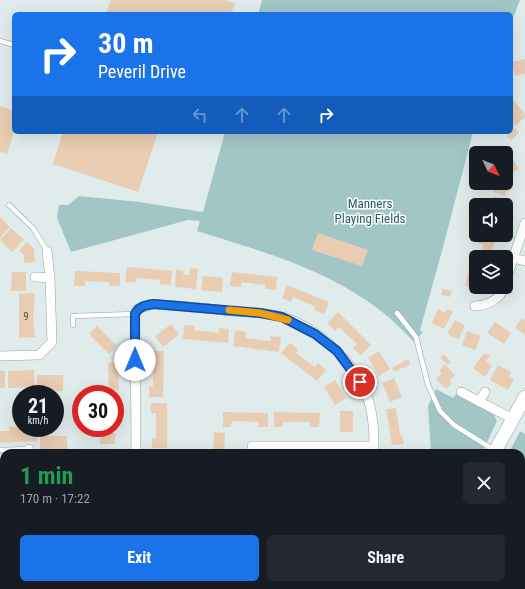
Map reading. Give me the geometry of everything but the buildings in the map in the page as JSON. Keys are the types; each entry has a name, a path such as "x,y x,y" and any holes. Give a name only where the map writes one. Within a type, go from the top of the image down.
{"street":[{"path":"525,223 513,258 525,261"},
{"path":"0,356 39,355 52,342 50,278 47,251"},
{"path":"35,277 50,278"},
{"path":"475,306 491,302 500,294"},
{"path":"136,449 135,314 138,309 154,304 260,313 282,317 315,334 337,351 354,373 364,390 374,422 374,449"},
{"path":"461,392 513,419"},
{"path":"479,402 485,392"},
{"path":"497,449 525,397"},
{"path":"252,446 344,449"}],"lane":[{"path":"0,41 12,44"},
{"path":"9,206 33,228 47,251"},
{"path":"397,313 416,337 428,385 433,399 440,411 458,428 490,449"},
{"path":"73,325 73,316 135,314"}],"green space":[{"path":"262,0 520,0 513,18 513,12 259,12"},
{"name":"Manners Playing Fields","path":"224,134 472,134 420,330 423,332 414,342 394,322 360,296 293,263 197,231 200,221 188,220 71,252 57,218 59,205 68,205 79,196 139,202 203,212"},
{"path":"436,389 453,398 456,394 494,415 497,421 484,449 431,449 428,406"},
{"path":"520,431 525,434 525,449 511,449"}],"slow traffic":[{"path":"229,310 260,313 282,317 288,320"}],"route":[{"path":"135,360 135,314 138,309 142,307 154,304 260,313 282,317 315,334 337,351 360,382"}]}
